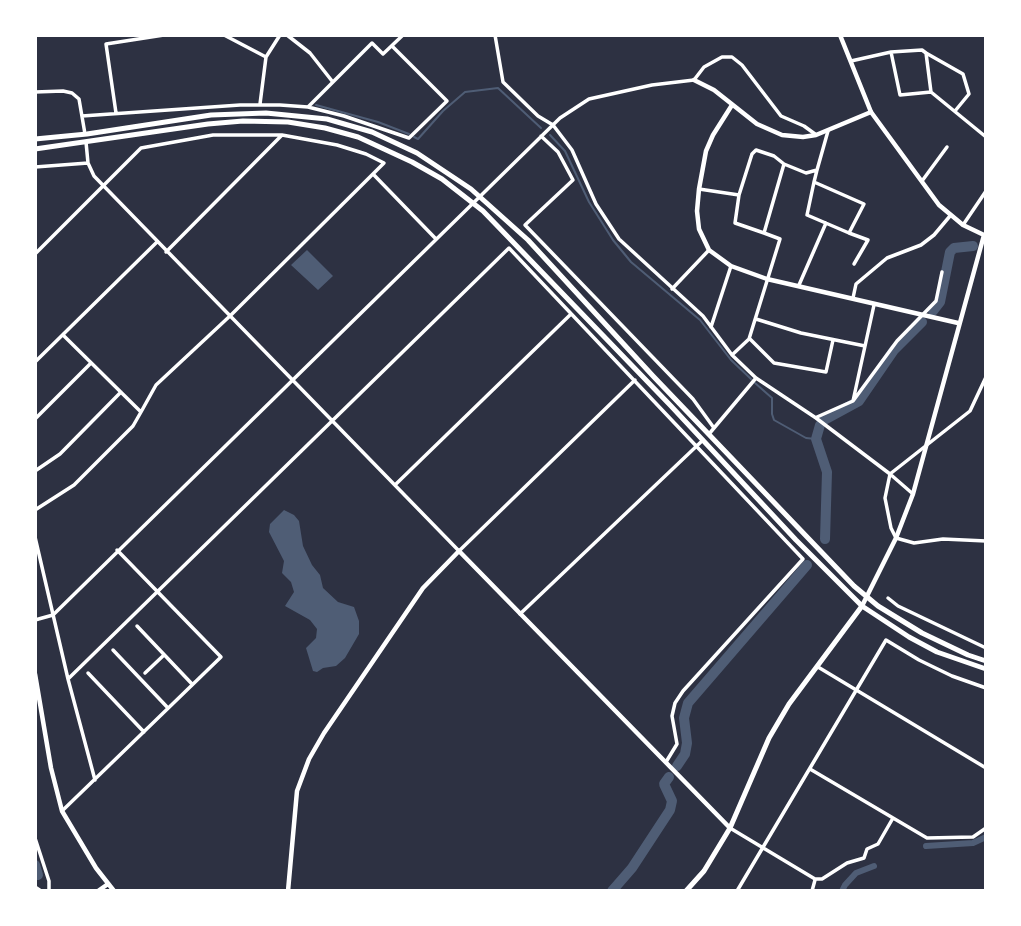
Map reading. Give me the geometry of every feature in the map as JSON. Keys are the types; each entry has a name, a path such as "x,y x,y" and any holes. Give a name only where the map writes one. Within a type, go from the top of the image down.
{"main road":[{"path":"35,139 242,112 327,119 372,132 417,153 480,196 528,240 709,434 867,597 922,633 986,661"},
{"path":"35,149 208,124 243,121 288,122 325,128 381,146 442,179 474,203 530,258 822,568 862,606 937,652 986,669"},
{"path":"686,891 704,871 730,828 769,738 789,704 862,606"}],"street":[{"path":"116,113 106,44 164,35"},
{"path":"224,35 266,57"},
{"path":"260,104 266,57 280,35"},
{"path":"287,35 310,53 332,81"},
{"path":"308,107 372,43 383,54 403,35"},
{"path":"495,35 503,82 538,116 553,125 572,150 596,204 618,239 703,316 732,355 756,378 816,418 912,494"},
{"path":"840,35 872,112 922,181 950,216 985,235 958,323 912,494 896,538 862,606"},
{"path":"82,116 260,104 308,107 409,138 447,101 392,46"},
{"path":"851,61 891,52 922,50 962,74 969,94 955,111"},
{"path":"891,52 900,95 931,92 986,137"},
{"path":"926,53 931,92"},
{"path":"694,80 704,67 722,57 732,57 742,65 781,116 804,126 816,135"},
{"path":"35,620 53,615 541,136 560,118 589,99 652,85 694,80 702,83 757,124 782,135 803,137 828,131 872,112"},
{"path":"35,92 63,91 72,93 79,99 88,163 94,176 730,828 816,879 822,879 847,863 864,858 867,849 878,844 893,818"},
{"path":"732,105 706,151 699,189 699,229 709,250 731,266 767,279 958,323"},
{"path":"828,131 807,215 868,240 854,264"},
{"path":"35,254 141,148 213,135 282,135 337,145 384,163 156,386 132,426 74,485 35,510"},
{"path":"166,252 282,135"},
{"path":"541,136 558,152 573,180 526,225 693,399 714,428"},
{"path":"922,181 947,148"},
{"path":"732,355 749,339 780,239 735,223 739,195 752,154 757,150 806,173 817,170"},
{"path":"35,167 88,163"},
{"path":"764,233 785,164"},
{"path":"373,174 436,239"},
{"path":"814,182 864,204 849,233"},
{"path":"699,189 739,195"},
{"path":"963,225 986,191"},
{"path":"853,300 856,284 887,258 921,246 950,216"},
{"path":"798,287 826,223"},
{"path":"35,362 157,242"},
{"path":"68,679 509,248 803,559 675,703 672,716 677,744 666,762"},
{"path":"672,290 709,250"},
{"path":"711,327 731,266"},
{"path":"816,418 853,401 897,341 936,301 942,272"},
{"path":"853,401 874,305"},
{"path":"396,484 570,315"},
{"path":"756,319 866,346"},
{"path":"64,335 141,412"},
{"path":"749,339 775,363 826,372 833,340"},
{"path":"35,419 91,363"},
{"path":"896,538 891,528 885,498 890,474 970,411 986,377"},
{"path":"709,434 756,378"},
{"path":"288,891 297,791 309,759 324,733 423,588 635,380"},
{"path":"35,471 60,454 121,392"},
{"path":"520,614 703,440"},
{"path":"35,537 95,780"},
{"path":"896,538 914,542 943,539 986,541"},
{"path":"62,811 221,657 117,550"},
{"path":"888,598 898,606 986,648"},
{"path":"137,626 192,684"},
{"path":"737,891 886,640 941,671 986,688"},
{"path":"114,650 168,708"},
{"path":"145,673 164,655"},
{"path":"818,667 986,768"},
{"path":"88,673 144,732"},
{"path":"35,674 51,768 62,811 76,837 114,891"},
{"path":"810,769 926,838 973,837 986,828"},
{"path":"35,838 49,881 49,891"},
{"path":"812,891 816,879"},
{"path":"98,891 108,884"},
{"path":"35,887 41,891"}],"water":[{"path":"307,250 333,276 318,290 291,265"},
{"path":"284,510 299,521 303,546 320,575 323,588 338,602 354,607 359,621 359,634 345,658 336,666 317,672 313,671 306,648 316,638 317,629 310,620 285,606 294,592 291,582 282,573 284,561 269,532 270,524"}],"waterway":[{"path":"414,137 418,139 443,111 465,92 498,88 541,128"},
{"path":"316,105 378,122 409,134"},
{"path":"550,135 565,151 589,202 613,240 631,262 700,320 731,360 751,379"},
{"path":"933,311 940,302 950,252 954,248 973,246"},
{"path":"824,420 859,401 894,350 922,322"},
{"path":"755,383 772,398 774,420 806,438 816,439"},
{"path":"820,425 816,439 827,472 825,539"},
{"path":"677,766 685,754 687,743 684,718 688,703 807,565"},
{"path":"612,891 632,868 670,810 672,801 664,784 669,777"},
{"path":"926,846 973,843 986,837"},
{"path":"35,865 38,875"},
{"path":"842,891 856,873 874,866"}]}
